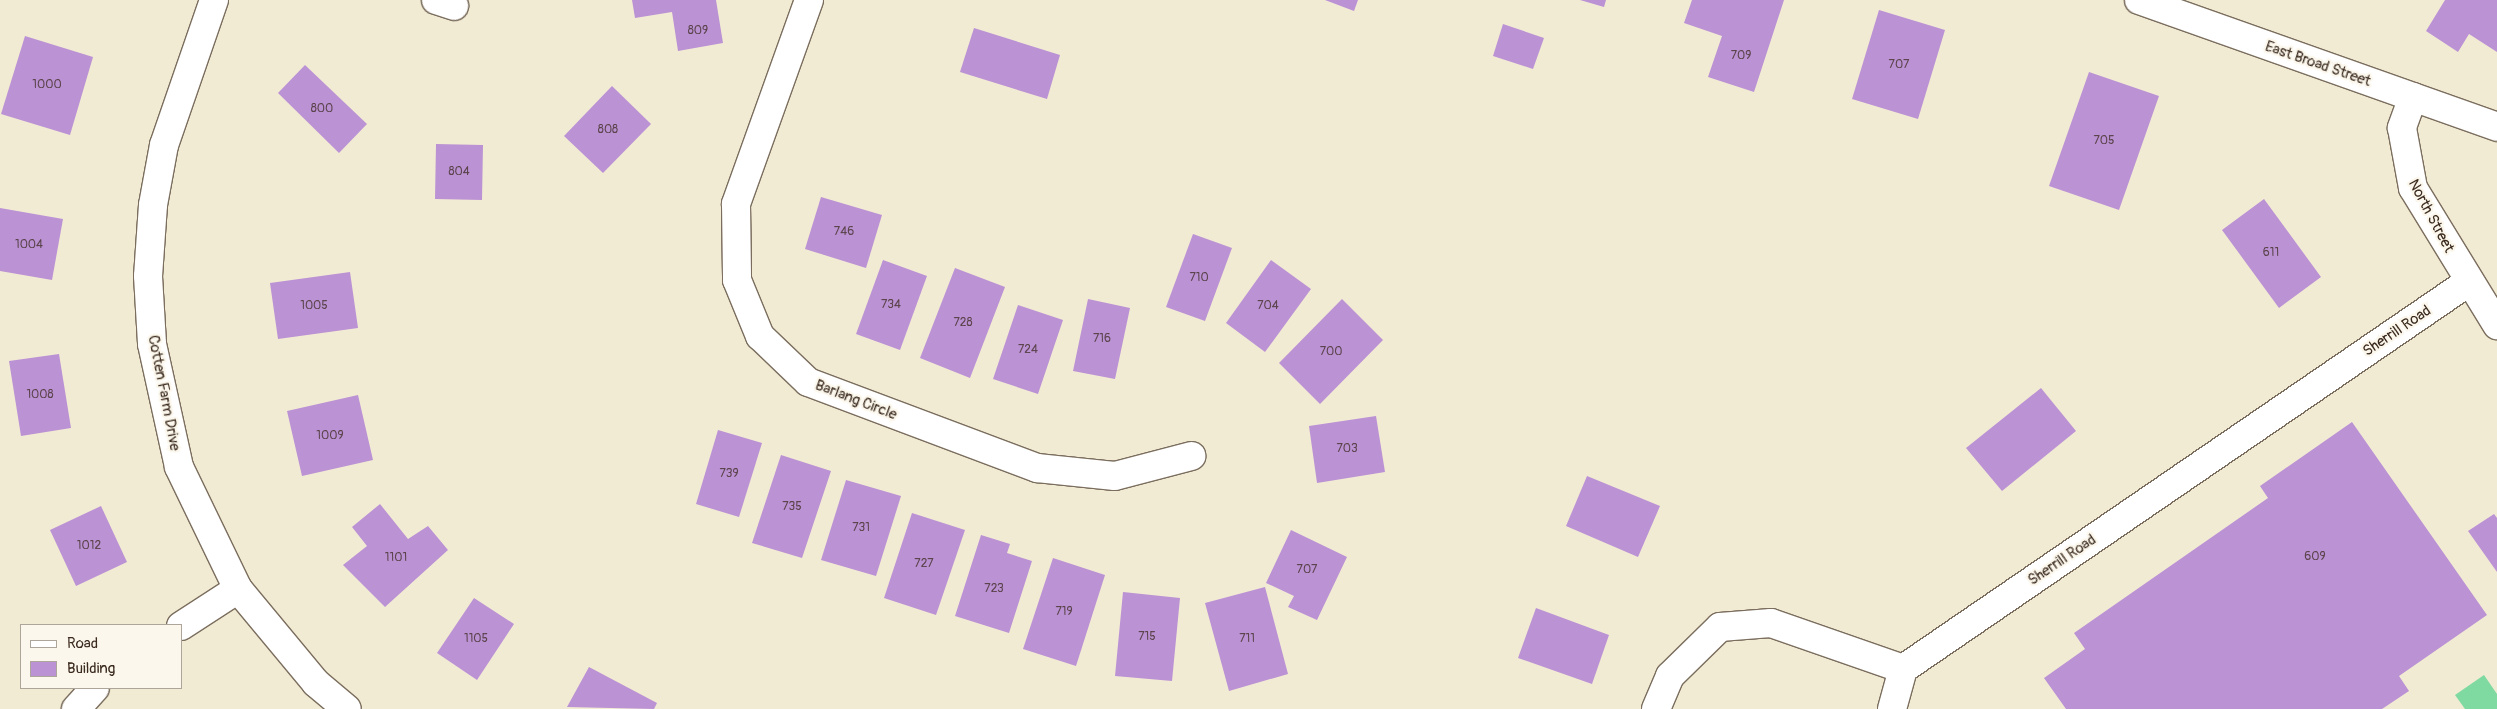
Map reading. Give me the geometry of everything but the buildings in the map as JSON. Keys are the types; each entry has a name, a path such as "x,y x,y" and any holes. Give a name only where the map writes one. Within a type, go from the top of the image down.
{"street":[{"name":"Cotten Farm Drive","path":"214,0 164,145 153,206 148,276 152,344 179,467 238,589 316,683 348,709"},
{"name":"Barlang Circle","path":"809,0 736,204 737,280 760,336 808,382 1037,468 1115,476 1191,456"},
{"name":"East Broad Street","path":"2138,0 2497,127"},
{"name":"North Street","path":"2413,97 2402,128 2413,188 2467,283 2497,325"},
{"name":"Sherrill Road","path":"1903,669 2467,283"},
{"path":"182,625 238,589"},
{"path":"1656,709 1670,676 1720,626 1771,623 1903,669 1892,709"},
{"path":"76,709 94,689"}],"green space":[{"path":"2484,675 2497,694 2497,709 2465,709 2455,695"}]}
